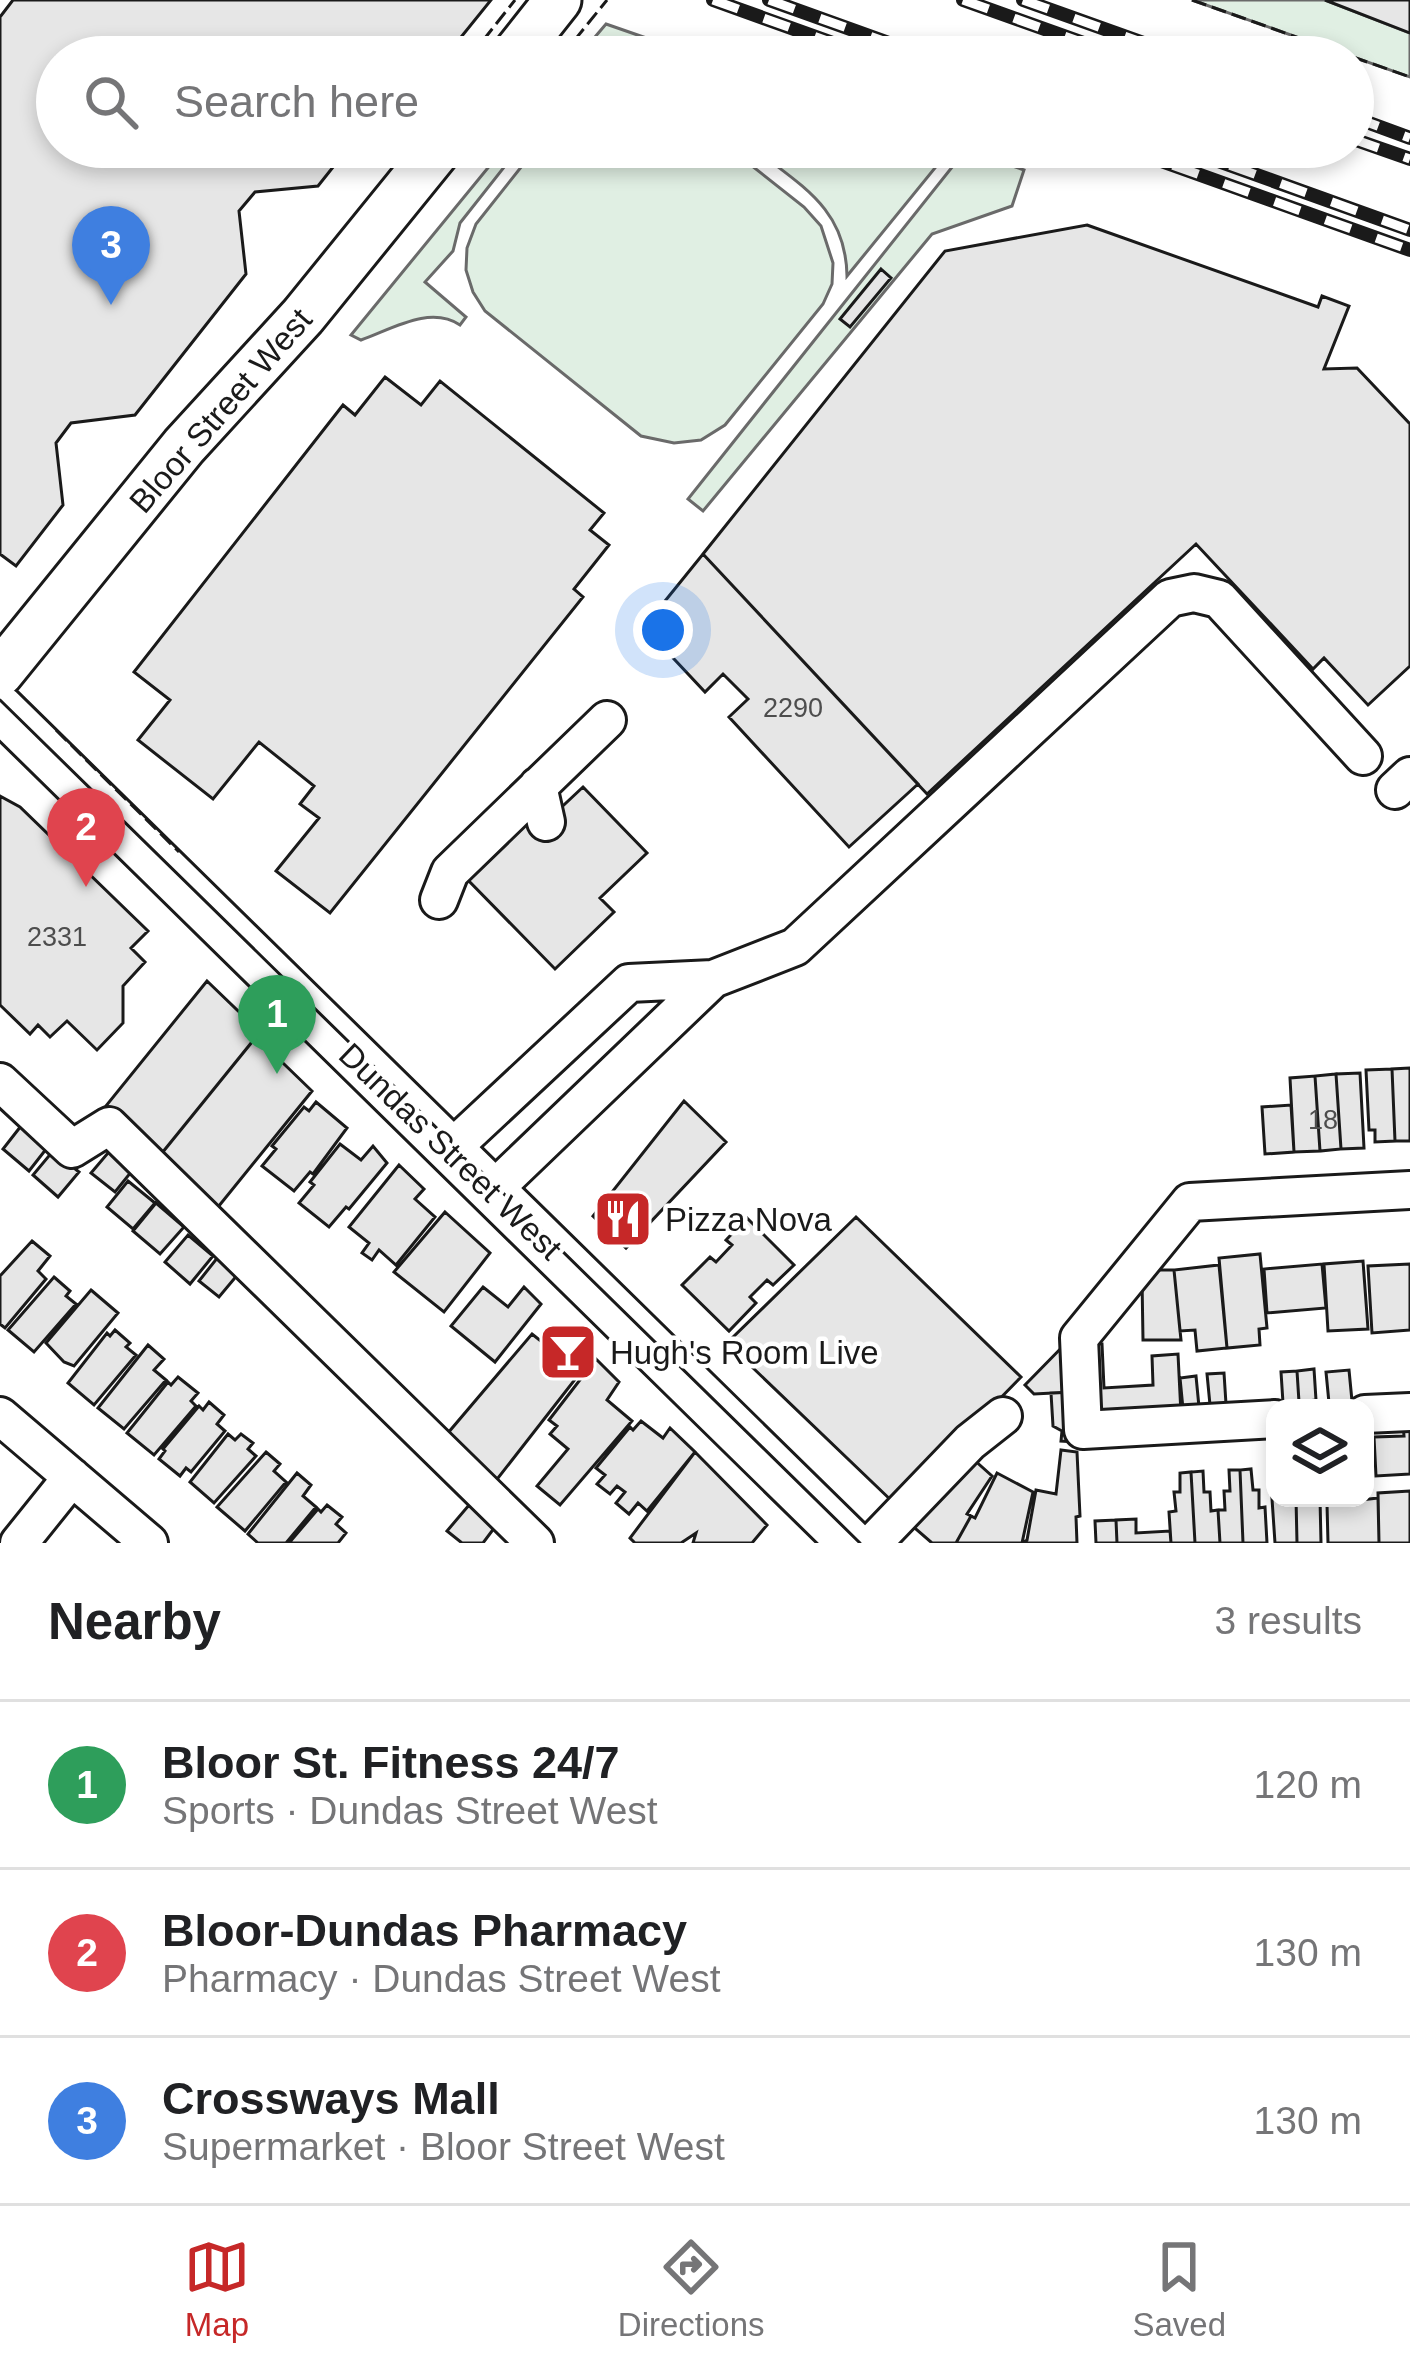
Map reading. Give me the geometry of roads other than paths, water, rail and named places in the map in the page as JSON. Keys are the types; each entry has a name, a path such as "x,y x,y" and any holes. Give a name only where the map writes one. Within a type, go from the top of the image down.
{"main road":[{"path":"530,36 559,0"},
{"name":"Bloor Street West","path":"0,673 184,446 303,316 423,168"},
{"name":"Dundas Street West","path":"0,708 851,1543"}],"street":[{"path":"449,1151 629,983 713,979 795,946 1156,610 1182,594 1219,599 1363,756"},
{"path":"439,900 450,872 555,803 608,720"},
{"path":"491,1192 713,979"},
{"path":"0,1082 72,1149 109,1126 536,1543"},
{"path":"1266,1420 1083,1430 1079,1338 1190,1202 1410,1190"},
{"path":"1374,1414 1410,1412"},
{"path":"0,1416 149,1543"},
{"path":"873,1543 970,1442 1003,1416"},
{"path":"19,1543 72,1477"}],"tram line":[{"path":"0,700 860,1543"}],"railway":[{"path":"713,0 813,36"},
{"path":"769,0 869,36"},
{"path":"963,0 1064,36"},
{"path":"1023,0 1124,36"},
{"path":"1374,125 1410,138"},
{"path":"1374,146 1410,159"},
{"path":"1181,168 1410,250"},
{"path":"1237,168 1410,230"}],"place":[{"name":"Crossways Mall","path":"111,305"},
{"name":"Bloor-Dundas Pharmacy","path":"86,887"},
{"name":"Bloor St. Fitness 24/7","path":"277,1074"},
{"name":"Pizza Nova","path":"623,1219"},
{"name":"Hugh's Room Live","path":"568,1352"}]}
